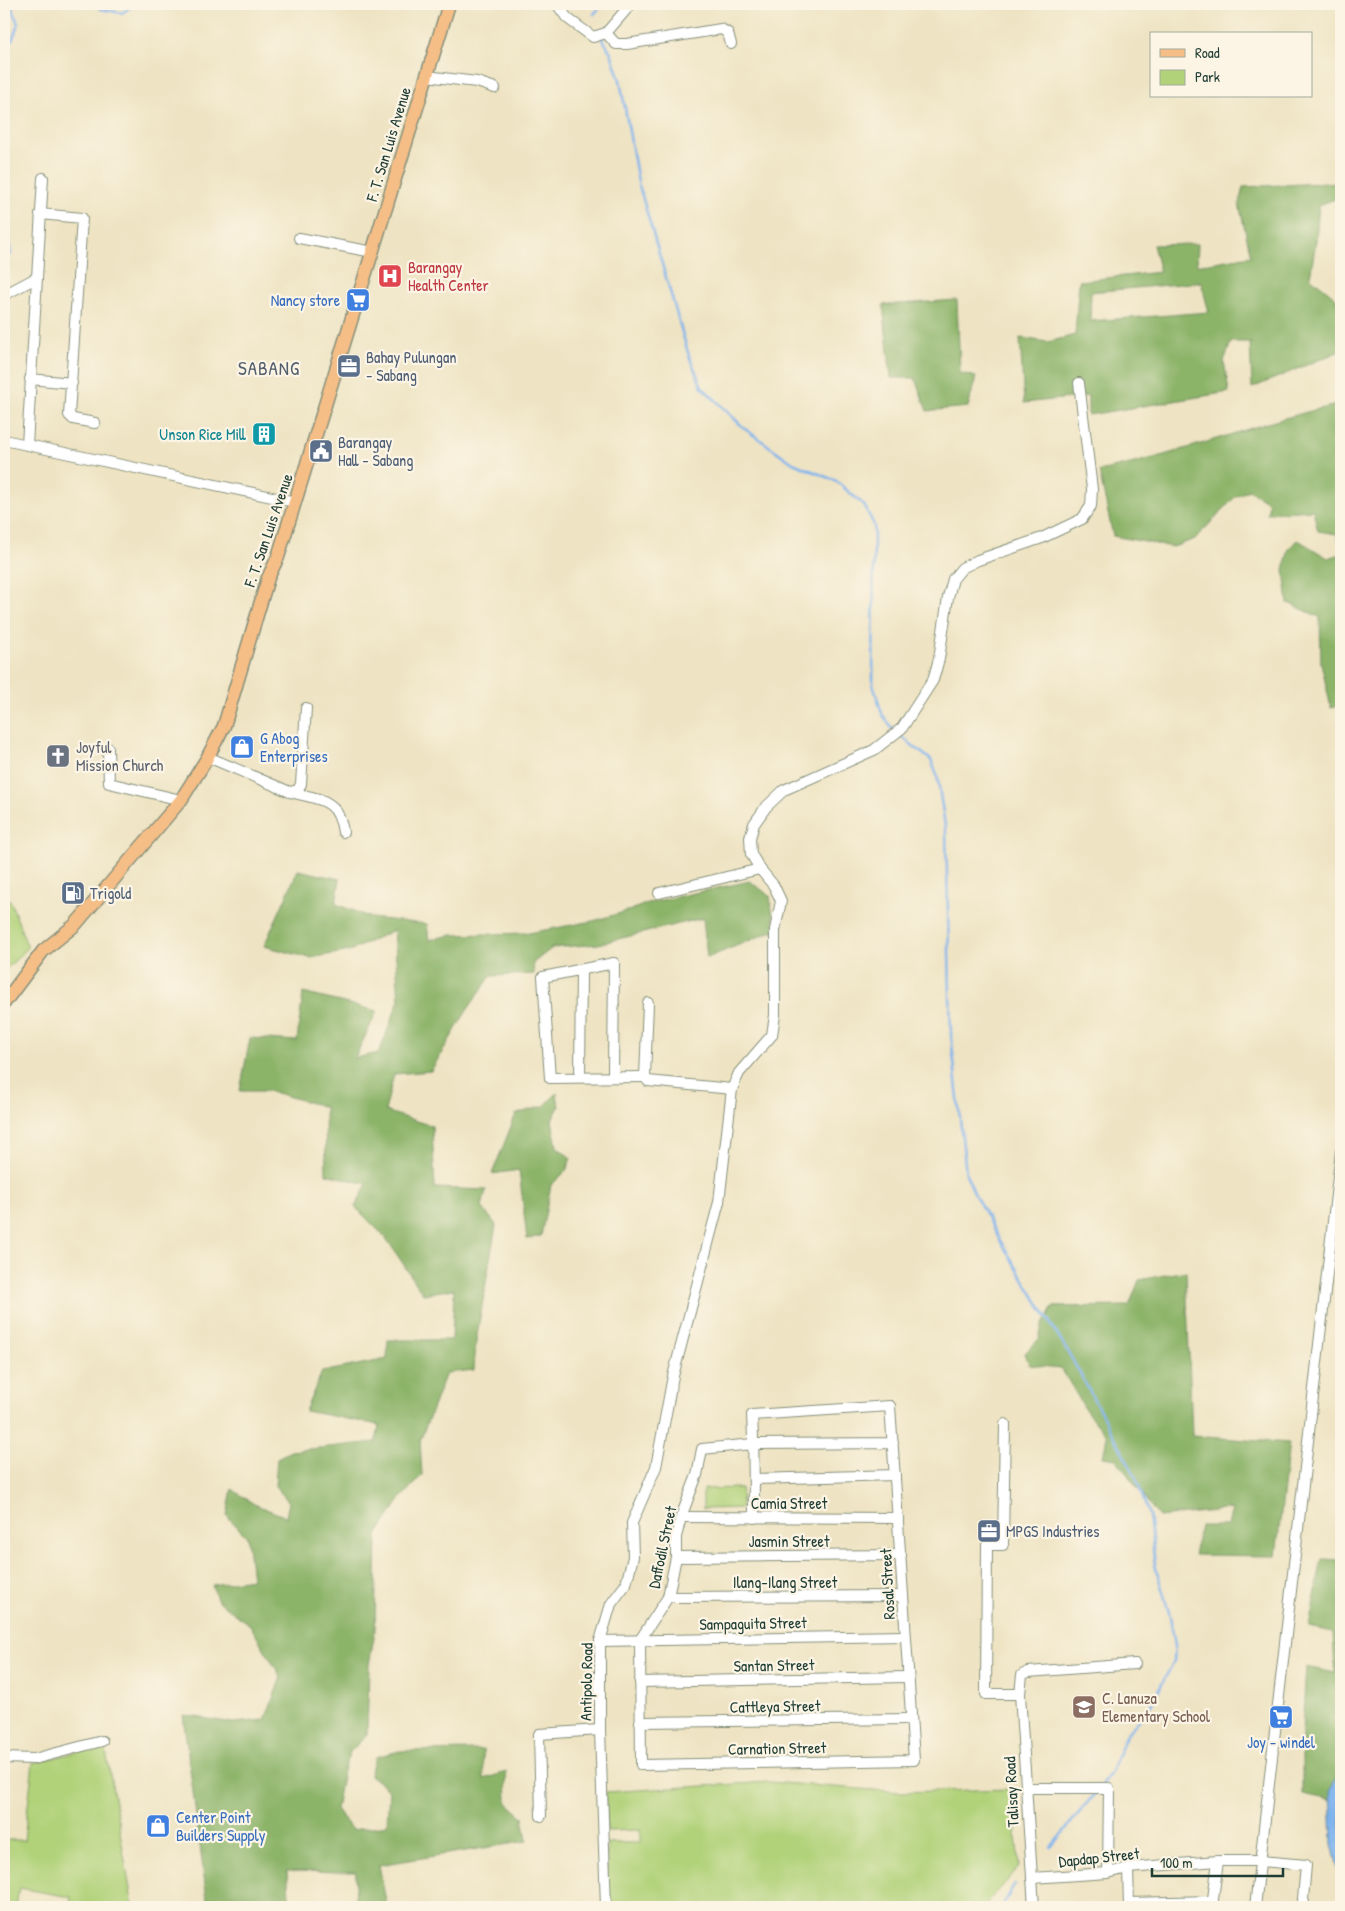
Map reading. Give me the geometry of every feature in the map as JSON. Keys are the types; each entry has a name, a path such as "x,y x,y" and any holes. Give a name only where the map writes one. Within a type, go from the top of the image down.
{"main road":[{"name":"F. T. San Luis Avenue","path":"4,1003 43,951 75,925 181,800 208,757 224,726 268,578 278,557 449,4"}],"street":[{"path":"557,4 567,18 593,37 606,33 631,4"},
{"path":"606,33 616,44 620,44 721,29 728,33 731,44"},
{"path":"426,76 477,82 495,88"},
{"path":"27,445 43,178"},
{"path":"40,214 82,218 69,414 73,419 94,424"},
{"path":"299,238 373,252"},
{"path":"4,295 36,278"},
{"path":"30,379 72,383"},
{"path":"612,1076 614,963 543,977 550,1078 645,1077 648,1080 732,1089 739,1073 772,1035 775,1016 775,930 780,901 774,886 760,869 752,854 750,838 754,824 766,807 784,790 874,750 902,728 933,680 939,658 948,597 953,579 962,568 978,560 1042,538 1082,519 1091,506 1092,489 1079,383"},
{"path":"4,440 295,502"},
{"path":"290,792 298,790 301,784 306,708"},
{"path":"108,748 110,783 181,800"},
{"path":"208,757 290,792 329,803 338,812 343,832"},
{"path":"659,893 760,869"},
{"path":"580,1077 581,970"},
{"path":"645,1077 648,1003"},
{"name":"Antipolo Road","path":"606,1907 600,1730 600,1640 611,1604 626,1584 633,1557 632,1523 656,1467 673,1376 719,1202 732,1089"},
{"path":"1255,1907 1341,1151"},
{"name":"Rosal Street","path":"753,1444 752,1415 890,1406 914,1760"},
{"path":"1005,1424 1003,1545 987,1545 986,1694 1020,1694"},
{"path":"754,1518 753,1444 893,1442"},
{"name":"Daffodil Street","path":"640,1640 668,1597 676,1556 676,1537 681,1517 697,1475 702,1449 753,1444"},
{"path":"754,1480 895,1475"},
{"name":"Camia Street","path":"681,1517 898,1518"},
{"name":"Jasmin Street","path":"676,1556 901,1555"},
{"name":"Ilang-Ilang Street","path":"668,1597 903,1596"},
{"name":"Sampaguita Street","path":"600,1640 905,1636"},
{"path":"640,1640 640,1722"},
{"name":"Talisay Road","path":"1034,1907 1020,1694 1022,1674 1135,1664"},
{"name":"Santan Street","path":"640,1682 908,1677"},
{"name":"Cattleya Street","path":"640,1722 911,1719"},
{"name":"Carnation Street","path":"640,1722 641,1765 914,1760"},
{"path":"541,1816 539,1734 600,1730"},
{"path":"4,1758 34,1759 102,1741"},
{"path":"1026,1788 1109,1788 1108,1873"},
{"path":"1128,1868 1129,1905 1212,1904 1218,1861"},
{"name":"Dapdap Street","path":"1032,1878 1108,1873 1128,1868 1218,1861 1260,1861 1306,1866 1305,1907"}],"green space":[{"path":"1341,182 1341,197 1319,205 1310,277 1336,298 1341,314 1340,351 1252,388 1250,342 1231,342 1224,361 1229,392 1088,415 1088,396 1024,403 1020,338 1048,342 1075,335 1079,281 1160,272 1153,245 1198,244 1197,265 1251,256 1239,204 1243,187","holes":["1201,282 1209,312 1090,321 1091,292"]},
{"path":"957,300 960,373 976,377 968,407 927,411 915,378 891,378 883,305"},
{"path":"1341,404 1341,548 1337,534 1318,531 1313,510 1267,513 1269,503 1249,490 1236,496 1195,539 1173,547 1113,536 1099,471 1160,456 1280,419"},
{"path":"1298,540 1328,558 1341,554 1341,705 1331,708 1321,663 1320,617 1288,603 1284,570 1289,548"},
{"path":"298,870 340,879 336,904 372,918 427,924 429,940 451,935 529,933 593,921 648,903 750,881 770,896 775,930 707,958 703,918 598,944 552,948 533,963 534,974 491,976 466,1012 431,1071 394,1074 385,1111 432,1126 435,1188 486,1190 482,1207 496,1225 476,1341 474,1370 446,1373 420,1441 422,1475 402,1497 377,1535 375,1631 369,1665 367,1734 350,1752 343,1770 336,1809 352,1830 387,1825 389,1790 370,1775 375,1757 400,1751 483,1750 484,1779 506,1772 507,1803 523,1817 527,1841 379,1865 387,1907 355,1907 356,1872 287,1871 290,1907 208,1907 183,1715 233,1723 265,1720 281,1677 250,1625 218,1601 212,1585 252,1579 247,1537 227,1516 232,1489 254,1504 286,1517 289,1502 275,1486 277,1458 291,1451 376,1442 379,1425 305,1411 322,1372 387,1359 388,1340 452,1340 454,1289 423,1294 386,1238 355,1207 367,1184 326,1174 325,1107 270,1091 240,1091 250,1038 297,1041 303,993 377,1011 355,1058 379,1053 399,1000 394,930 350,951 310,958 264,946"},
{"path":"4,899 10,900 28,948 4,971"},
{"path":"557,1093 559,1107 552,1120 557,1147 571,1158 566,1171 551,1185 541,1236 527,1239 519,1170 492,1174 516,1114 544,1106"},
{"path":"1186,1271 1192,1436 1289,1443 1276,1556 1194,1555 1200,1526 1228,1526 1232,1509 1159,1517 1116,1459 1103,1457 1107,1436 1087,1412 1061,1368 1029,1365 1025,1353 1039,1339 1042,1326 1053,1307 1129,1306 1139,1280"},
{"path":"741,1488 742,1508 703,1509 703,1489"},
{"path":"1322,1559 1341,1560 1340,1802 1302,1794 1302,1732 1306,1667 1335,1673 1333,1632 1309,1627"},
{"path":"105,1745 133,1907 70,1907 71,1897 19,1888 16,1907 4,1907 4,1840 24,1840 33,1763"},
{"path":"769,1782 899,1792 1012,1789 1019,1867 984,1907 621,1907 607,1903 607,1843 640,1843 640,1830 607,1831 606,1792"}],"water":[{"path":"1341,1765 1341,1883 1332,1844 1330,1793"}],"waterway":[{"path":"4,40 12,41 18,24 11,4"},
{"path":"96,4 101,9 122,13 135,4"},
{"path":"594,14 603,4"},
{"path":"601,36 611,53 620,80 638,182 689,356 702,387 745,429 793,463 836,481 864,505 874,525 873,684 882,714 894,731"},
{"path":"4,219 11,254 4,256"},
{"path":"898,734 931,760 937,775 946,832 951,1035 966,1174 976,1197 1001,1242 1072,1359 1135,1475 1149,1515 1155,1565 1170,1616 1175,1646 1174,1661 1152,1703 1128,1732 1110,1774 1102,1785"},
{"path":"1051,1847 1097,1791"},
{"path":"1002,1907 1015,1884"}],"place":[{"name":"Barangay Health Center","path":"390,276"},
{"name":"Nancy store","path":"358,300"},
{"name":"Bahay Pulungan - Sabang","path":"349,366"},
{"name":"Unson Rice Mill","path":"264,434"},
{"name":"Barangay Hall - Sabang","path":"321,451"},
{"name":"G Abog Enterprises","path":"242,747"},
{"name":"Joyful Mission Church","path":"58,756"},
{"name":"Trigold","path":"73,893"},
{"name":"MPGS Industries","path":"989,1531"},
{"name":"C. Lanuza Elementary School","path":"1084,1707"},
{"name":"Joy - windel","path":"1281,1717"},
{"name":"Center Point Builders Supply","path":"158,1826"}],"district":[{"name":"SABANG","path":"269,368"}]}
